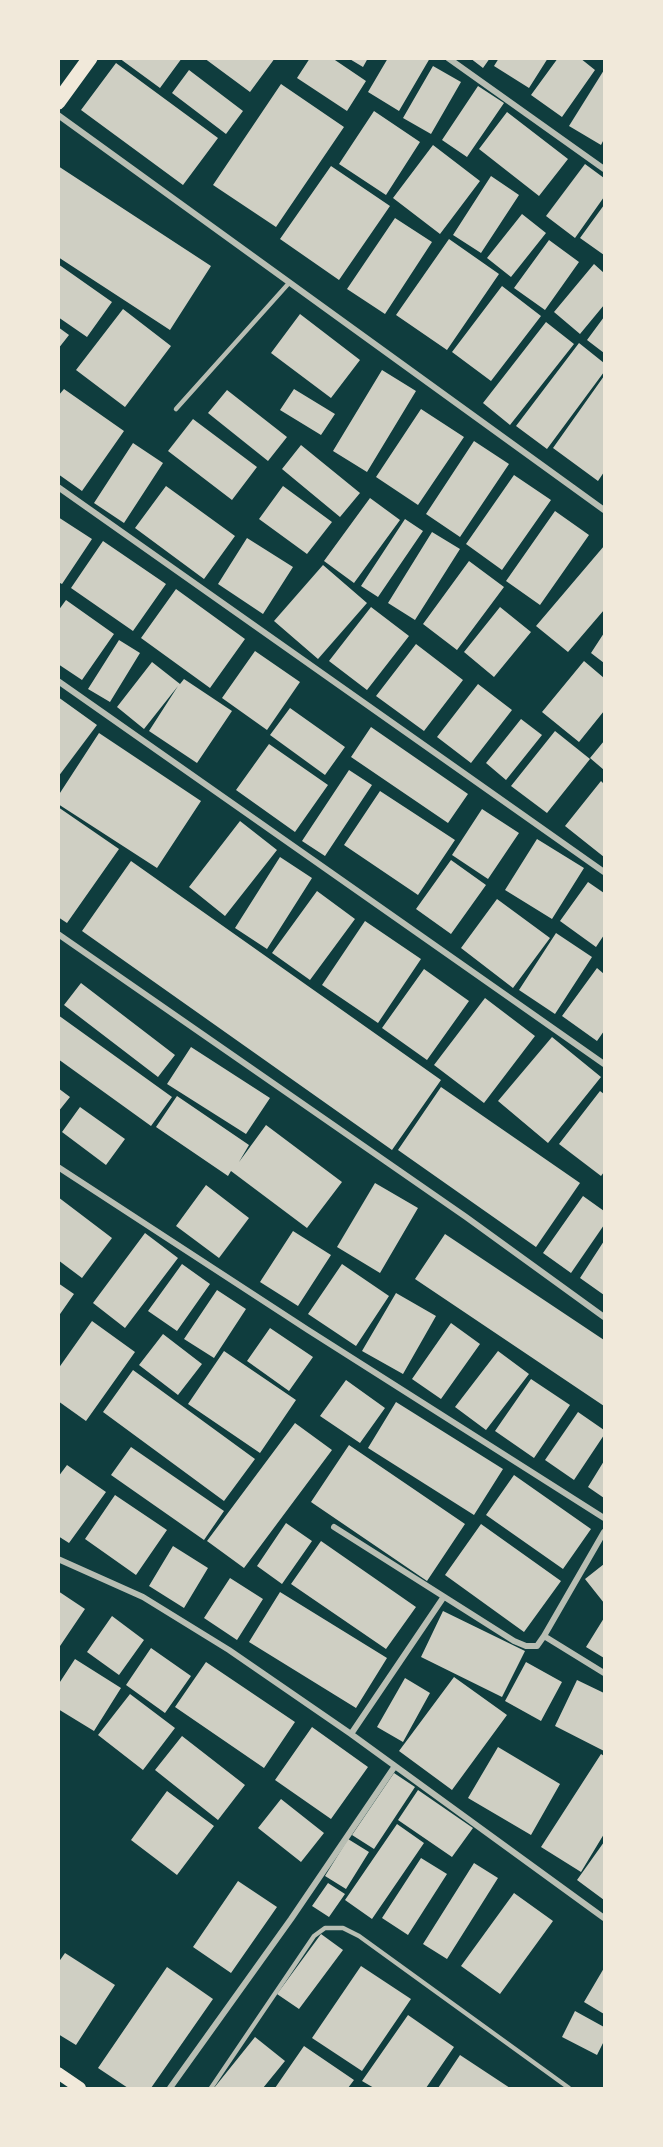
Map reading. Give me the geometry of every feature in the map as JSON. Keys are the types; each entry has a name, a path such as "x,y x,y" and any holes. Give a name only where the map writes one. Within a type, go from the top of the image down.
{"main road":[{"path":"58,102 90,58"},
{"path":"58,2073 80,2088"}],"street":[{"path":"448,58 604,169"},
{"path":"58,115 602,508 604,499"},
{"path":"58,487 604,872"},
{"path":"58,681 604,1064"},
{"path":"58,934 466,1217 604,1317"},
{"path":"58,1167 308,1330 604,1518"},
{"path":"334,1527 443,1598 526,1646 537,1646 544,1636 604,1532"},
{"path":"58,1558 143,1597 229,1650 351,1734 604,1918"},
{"path":"351,1734 443,1598"},
{"path":"544,1636 604,1673"},
{"path":"170,2088 291,1919 395,1766"}],"lane":[{"path":"176,409 289,283"},
{"path":"211,2088 314,1936 326,1929 343,1928 359,1936 569,2088"}],"building":[{"path":"119,58 182,58 160,88"},
{"path":"204,58 275,58 250,92"},
{"path":"310,58 332,58 366,81 347,111 297,78"},
{"path":"348,58 368,58 363,67"},
{"path":"388,58 430,58 399,111 368,92"},
{"path":"470,58 490,58 483,68"},
{"path":"499,58 548,58 529,88 494,66"},
{"path":"558,58 580,58 595,70 562,117 531,95"},
{"path":"116,63 218,138 183,185 81,110"},
{"path":"433,66 461,82 431,134 403,118"},
{"path":"189,70 243,111 226,134 172,93"},
{"path":"604,70 604,139 601,145 569,126"},
{"path":"281,84 344,127 276,227 213,185"},
{"path":"478,86 504,103 467,157 442,140"},
{"path":"374,111 420,142 386,195 339,164"},
{"path":"507,112 568,159 539,196 479,149"},
{"path":"433,145 480,181 440,234 393,198"},
{"path":"585,164 604,178 604,197 575,238 546,216"},
{"path":"58,166 211,266 170,330 58,257"},
{"path":"331,166 390,206 339,280 280,239"},
{"path":"491,176 519,195 481,253 453,235"},
{"path":"604,205 604,255 580,238"},
{"path":"522,214 546,233 511,277 487,258"},
{"path":"395,218 432,242 385,314 347,289"},
{"path":"449,239 499,274 447,350 396,315"},
{"path":"549,240 579,262 545,310 514,288"},
{"path":"58,264 112,302 87,337 58,317"},
{"path":"594,264 604,273 604,305 580,334 554,312"},
{"path":"502,286 541,316 491,381 452,352"},
{"path":"123,309 171,346 125,407 76,370"},
{"path":"300,314 360,360 331,398 271,353"},
{"path":"604,317 604,353 587,340"},
{"path":"546,322 574,344 510,425 483,403"},
{"path":"58,327 69,335 58,349"},
{"path":"579,343 604,363 604,372 547,449 516,426"},
{"path":"382,370 416,391 367,472 333,451"},
{"path":"604,376 604,472 598,481 553,448"},
{"path":"64,389 124,431 82,491 58,474 58,396"},
{"path":"294,389 335,414 321,435 280,410"},
{"path":"227,390 287,437 268,461 208,413"},
{"path":"421,409 464,437 418,505 376,477"},
{"path":"193,419 257,467 232,500 168,451"},
{"path":"474,441 509,464 460,537 426,514"},
{"path":"133,443 163,463 124,523 94,503"},
{"path":"301,445 360,493 340,517 282,469"},
{"path":"514,475 551,500 502,570 466,544"},
{"path":"166,486 235,536 204,579 135,528"},
{"path":"283,486 332,522 307,554 259,519"},
{"path":"370,498 400,520 354,583 324,561"},
{"path":"555,511 589,535 540,605 506,581"},
{"path":"58,517 92,539 62,584 58,582"},
{"path":"405,519 423,531 378,597 361,586"},
{"path":"432,532 460,549 415,620 388,603"},
{"path":"247,538 293,567 263,614 218,584"},
{"path":"103,541 166,584 133,631 71,588"},
{"path":"604,546 604,610 568,652 536,626"},
{"path":"469,561 504,587 457,650 423,624"},
{"path":"323,565 367,603 318,659 274,621"},
{"path":"176,589 245,639 210,688 141,638"},
{"path":"66,600 114,634 82,680 58,664 58,611"},
{"path":"371,607 409,636 367,690 329,661"},
{"path":"500,607 531,632 494,677 464,652"},
{"path":"604,633 604,663 591,653"},
{"path":"119,640 140,653 110,702 88,689"},
{"path":"416,644 463,680 424,731 376,696"},
{"path":"255,651 300,682 267,730 222,698"},
{"path":"584,661 604,678 604,711 579,742 542,712"},
{"path":"152,662 180,684 184,679 232,711 197,763 149,731 178,686 144,729 117,707"},
{"path":"478,684 512,710 471,763 437,737"},
{"path":"58,697 97,725 58,777"},
{"path":"290,708 345,747 325,775 270,735"},
{"path":"521,719 542,735 506,780 486,763"},
{"path":"371,727 468,794 448,823 351,757"},
{"path":"555,731 590,759 547,813 511,786"},
{"path":"99,733 201,801 157,868 58,804 58,796"},
{"path":"604,741 604,770 590,758"},
{"path":"269,744 328,785 295,832 236,790"},
{"path":"349,770 372,785 325,856 302,841"},
{"path":"601,781 604,784 604,857 565,826"},
{"path":"380,791 455,840 418,895 344,845"},
{"path":"58,807 119,849 67,923 58,917"},
{"path":"482,809 519,833 488,879 452,855"},
{"path":"240,821 277,850 225,916 189,887"},
{"path":"537,839 584,868 552,919 505,890"},
{"path":"280,857 312,878 267,949 235,928"},
{"path":"451,860 486,885 451,934 416,909"},
{"path":"131,861 441,1080 392,1150 82,931"},
{"path":"588,882 604,893 604,935 596,947 560,921"},
{"path":"317,891 355,919 310,980 272,953"},
{"path":"497,899 550,938 513,988 461,948"},
{"path":"365,921 421,959 378,1023 322,985"},
{"path":"556,933 592,957 555,1014 519,990"},
{"path":"597,968 604,974 604,1031 597,1041 562,1016"},
{"path":"424,969 469,1001 427,1060 382,1028"},
{"path":"81,983 175,1055 158,1077 64,1005"},
{"path":"485,998 535,1036 484,1103 434,1065"},
{"path":"58,1015 172,1097 151,1126 58,1059"},
{"path":"552,1037 601,1077 548,1143 498,1101"},
{"path":"191,1047 270,1098 246,1134 167,1084"},
{"path":"441,1087 580,1183 536,1247 398,1150"},
{"path":"58,1088 70,1097 58,1112"},
{"path":"600,1091 604,1094 604,1172 601,1176 559,1144"},
{"path":"177,1096 249,1145 239,1162 266,1125 342,1182 307,1228 231,1171 228,1176 156,1127"},
{"path":"80,1107 125,1139 106,1165 62,1132"},
{"path":"375,1183 418,1208 380,1273 337,1247"},
{"path":"206,1185 249,1218 219,1258 176,1226"},
{"path":"583,1196 604,1211 604,1225 571,1273 543,1253"},
{"path":"58,1197 112,1238 82,1278 58,1260"},
{"path":"293,1231 331,1255 298,1306 260,1282"},
{"path":"145,1233 178,1258 125,1328 93,1303"},
{"path":"445,1234 604,1340 604,1406 415,1279"},
{"path":"604,1241 604,1295 580,1278"},
{"path":"182,1264 210,1284 177,1331 148,1311"},
{"path":"342,1264 389,1296 356,1346 308,1314"},
{"path":"58,1283 74,1294 58,1317"},
{"path":"217,1290 246,1309 214,1358 184,1339"},
{"path":"396,1293 436,1316 403,1374 362,1351"},
{"path":"92,1321 135,1352 86,1421 58,1401 58,1369"},
{"path":"451,1323 480,1344 441,1399 412,1379"},
{"path":"270,1328 313,1357 289,1391 247,1361"},
{"path":"163,1334 202,1364 178,1395 139,1365"},
{"path":"224,1351 296,1400 260,1453 188,1404"},
{"path":"498,1351 529,1374 486,1430 455,1407"},
{"path":"133,1370 255,1459 224,1501 103,1412"},
{"path":"531,1379 570,1405 534,1458 495,1431"},
{"path":"346,1380 385,1408 360,1443 320,1416"},
{"path":"396,1402 503,1469 474,1515 368,1448"},
{"path":"578,1412 604,1430 604,1435 574,1480 545,1460"},
{"path":"295,1423 332,1450 244,1568 207,1541"},
{"path":"349,1445 465,1524 427,1581 311,1502"},
{"path":"131,1447 224,1511 204,1540 111,1475"},
{"path":"604,1461 604,1498 588,1487"},
{"path":"67,1465 106,1492 69,1543 58,1536 58,1477"},
{"path":"514,1475 591,1529 563,1569 486,1515"},
{"path":"115,1495 167,1530 136,1575 85,1539"},
{"path":"286,1523 312,1541 282,1584 257,1566"},
{"path":"481,1524 561,1581 524,1632 445,1575"},
{"path":"321,1541 416,1607 386,1649 291,1584"},
{"path":"173,1546 208,1568 184,1608 149,1586"},
{"path":"604,1564 604,1603 585,1579"},
{"path":"230,1578 263,1599 237,1640 204,1618"},
{"path":"58,1591 85,1609 58,1649"},
{"path":"280,1592 387,1658 356,1708 249,1642"},
{"path":"443,1611 525,1651 502,1697 421,1657"},
{"path":"112,1616 144,1640 119,1675 87,1652"},
{"path":"604,1618 604,1658 586,1647"},
{"path":"151,1648 191,1676 165,1713 126,1685"},
{"path":"75,1659 121,1688 94,1731 58,1709 58,1685"},
{"path":"206,1662 295,1722 264,1768 175,1707"},
{"path":"526,1662 562,1682 541,1721 505,1701"},
{"path":"454,1677 507,1715 452,1790 399,1751"},
{"path":"405,1678 430,1693 403,1742 377,1727"},
{"path":"577,1680 604,1693 604,1751 555,1726"},
{"path":"130,1694 175,1728 143,1770 98,1735"},
{"path":"312,1727 368,1767 331,1819 275,1780"},
{"path":"182,1736 245,1785 218,1820 155,1770"},
{"path":"498,1747 560,1784 531,1835 468,1798"},
{"path":"601,1754 604,1756 604,1834 581,1872 541,1847"},
{"path":"394,1773 415,1787 374,1849 352,1835"},
{"path":"418,1790 473,1828 452,1857 398,1820"},
{"path":"167,1791 214,1826 177,1875 131,1840"},
{"path":"281,1799 324,1833 301,1862 258,1828"},
{"path":"397,1824 424,1843 372,1919 345,1900"},
{"path":"348,1839 369,1852 346,1889 325,1876"},
{"path":"604,1842 604,1900 577,1880"},
{"path":"421,1858 447,1874 408,1935 382,1918"},
{"path":"474,1863 498,1878 447,1959 423,1944"},
{"path":"238,1881 277,1907 231,1973 193,1947"},
{"path":"328,1883 345,1894 329,1917 312,1906"},
{"path":"514,1893 553,1921 500,1994 461,1966"},
{"path":"321,1934 343,1950 299,2009 277,1994"},
{"path":"65,1953 115,1985 76,2045 58,2034 58,1963"},
{"path":"361,1966 411,1999 362,2071 312,2038"},
{"path":"167,1967 213,1999 151,2088 128,2088 98,2068"},
{"path":"604,1968 604,2014 584,2002"},
{"path":"575,2011 604,2027 604,2041 597,2055 562,2037"},
{"path":"408,2015 454,2047 426,2088 374,2088 362,2081"},
{"path":"255,2037 285,2061 263,2088 214,2088"},
{"path":"304,2046 354,2080 348,2088 275,2088"},
{"path":"460,2055 510,2088 438,2088"}]}
